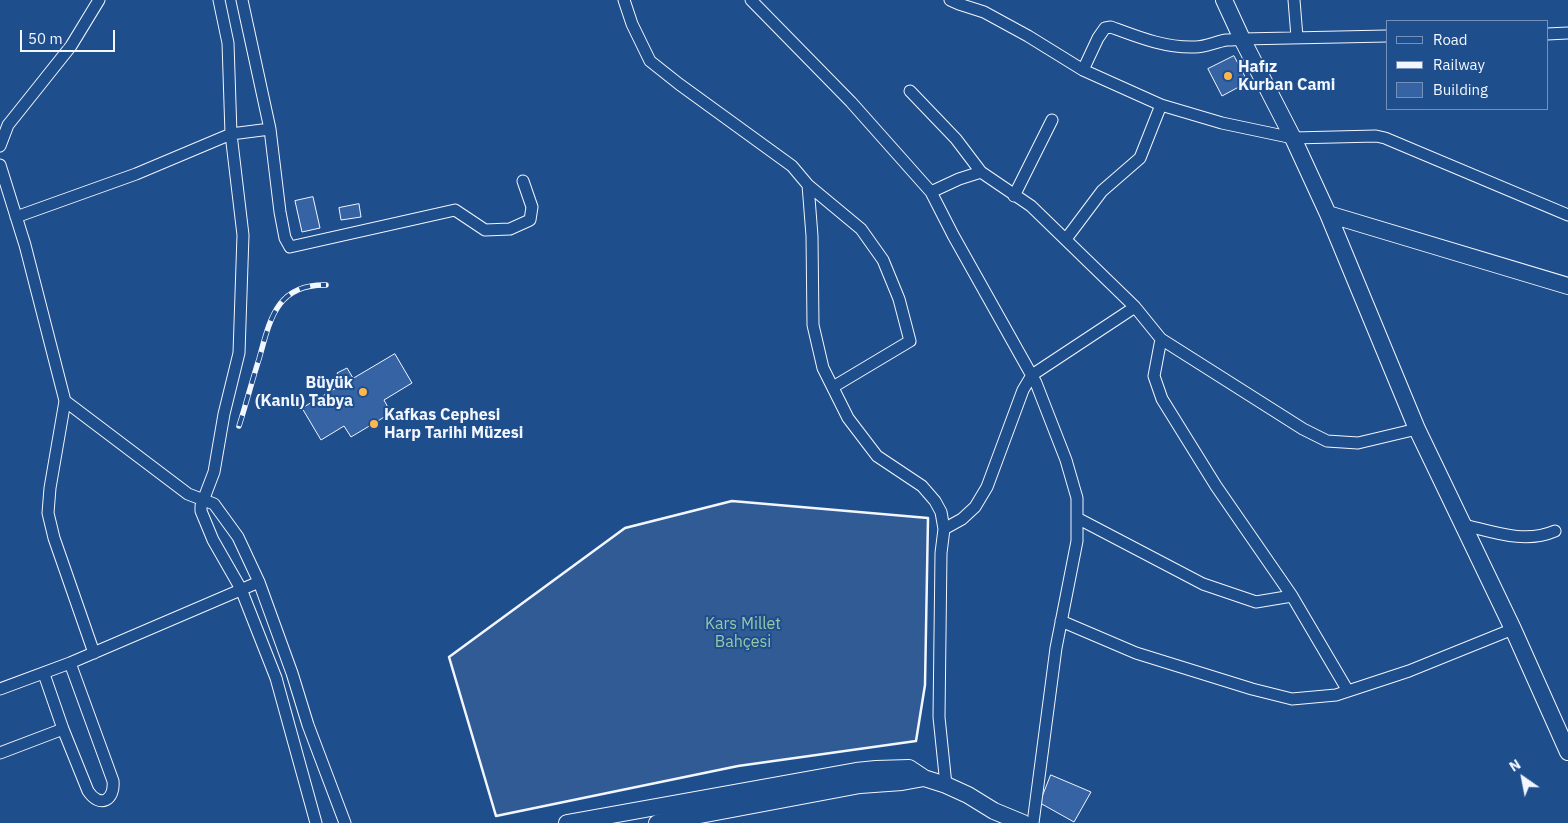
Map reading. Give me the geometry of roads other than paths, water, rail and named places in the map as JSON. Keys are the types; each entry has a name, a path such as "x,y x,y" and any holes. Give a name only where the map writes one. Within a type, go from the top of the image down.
{"street":[{"path":"0,146 8,125 71,46 99,0"},
{"path":"219,0 228,44 231,134 242,235 240,353 224,414 214,472 200,511 213,540 241,589 276,678 316,823"},
{"path":"242,0 270,129 280,212 290,247 455,210 485,230 510,229 530,220 532,207 523,181"},
{"path":"624,0 632,24 650,61 792,166 808,184 862,229 883,260 900,299 910,342 832,387"},
{"path":"751,0 852,102 931,192 953,235 1032,375 1066,460 1077,498 1077,542 1056,648 1033,823"},
{"path":"950,0 984,12 1028,36 1083,70 1161,105 1222,123 1293,138 1376,136 1385,138 1568,215"},
{"path":"984,12 986,0"},
{"path":"1224,0 1293,138 1328,214 1417,429 1513,629 1568,752"},
{"path":"1294,0 1297,37"},
{"path":"1083,70 1098,38 1105,28 1111,27 1151,42 1195,48 1225,40 1386,36"},
{"path":"1548,34 1568,33"},
{"path":"910,90 956,140 981,172 1031,206 1135,306 1161,339 1303,429 1327,440 1358,443 1417,429"},
{"path":"1066,239 1102,191 1140,158 1161,105"},
{"path":"1014,196 1052,120"},
{"path":"16,217 136,174 231,134 270,129"},
{"path":"0,165 25,245 65,400 50,488 48,513 54,538 94,653"},
{"path":"931,192 959,179 981,172"},
{"path":"808,184 812,236 813,325 823,368 848,418 877,456 922,486 935,501 941,512 944,529 941,553 939,717 946,785"},
{"path":"1328,214 1568,286"},
{"path":"944,529 962,519 975,507 987,487 1023,390 1032,375 1135,306"},
{"path":"1161,339 1154,376 1162,399 1216,486 1292,596 1348,692"},
{"path":"65,400 188,494 214,504 238,537 259,582 344,823"},
{"path":"1077,518 1203,584 1256,602 1292,596"},
{"path":"1464,525 1508,536 1522,537 1542,537 1555,531"},
{"path":"0,689 44,674 259,582"},
{"path":"1061,621 1136,653 1252,689 1292,699 1348,692 1409,671 1513,629"},
{"path":"44,674 63,729 88,791 92,798 98,802 104,801 110,796 114,788 113,781 70,663"},
{"path":"0,753 63,729"},
{"path":"567,823 755,788 876,768 908,768 924,778 968,795 993,817 1023,823"},
{"path":"658,823 860,785 902,782 924,778"}],"railway":[{"path":"239,426 267,331 278,307 296,291 309,286 326,285"}],"place":[{"name":"Hafız Kurban Cami","path":"1228,76"},
{"name":"Büyük (Kanlı) Tabya","path":"363,392"},
{"name":"Kafkas Cephesi Harp Tarihi Müzesi","path":"374,424"}],"park label":[{"name":"Kars Millet Bahçesi","path":"743,633"}]}
